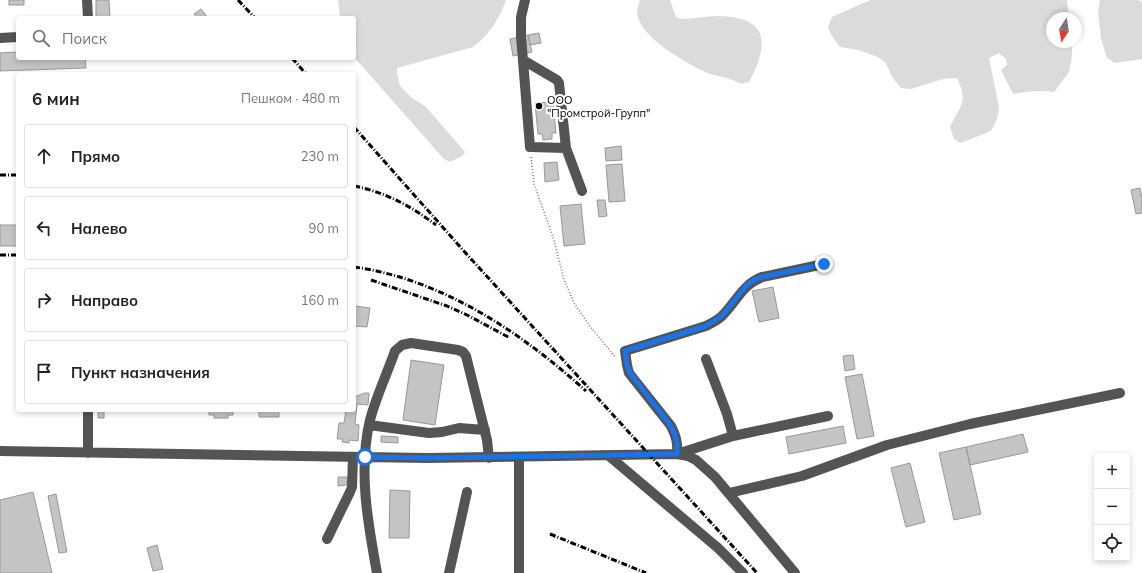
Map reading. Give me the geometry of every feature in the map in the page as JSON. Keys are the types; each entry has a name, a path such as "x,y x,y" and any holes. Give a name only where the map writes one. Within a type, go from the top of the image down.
{"street":[{"path":"88,0 88,16"},
{"path":"525,0 520,26 530,147 566,148"},
{"path":"0,38 16,37"},
{"path":"523,60 557,80 559,83 566,148 582,191"},
{"path":"677,454 678,443 676,435 671,426 630,373 625,351 706,326 722,316 746,286 754,280 824,264"},
{"path":"377,573 369,527 365,479 365,457 369,425 395,351 402,346 411,343 463,352 466,356 485,430 488,445 488,458"},
{"path":"706,359 727,414 733,436"},
{"path":"729,493 802,476 887,445 970,424 1120,392"},
{"path":"88,412 88,453"},
{"path":"677,454 733,436 828,416"},
{"path":"369,425 429,433 459,428 485,430"},
{"path":"0,451 488,458 677,454 688,456 703,466 729,493 794,573"},
{"path":"609,456 718,548 743,573"},
{"path":"326,539 350,492 352,483 353,457"},
{"path":"518,573 519,457"},
{"path":"449,573 467,492"}],"path":[{"path":"530,147 534,184 554,240 566,286 574,303 589,325 619,361"}],"shaded area":[{"path":"338,0 506,0 493,26 473,47 397,68 400,86 412,98 426,107 465,152 462,156 450,162 444,159 356,59 356,16 340,16"},
{"path":"640,0 670,0 676,17 681,19 718,16 748,21 756,27 760,35 762,45 756,68 749,82 741,84 705,72 687,63 657,43 642,27 638,18 637,14"},
{"path":"870,0 1067,0 1068,12 1046,12 1046,48 1072,48 1069,72 1054,92 1033,91 1013,94 1001,70 1007,65 1006,59 999,53 989,58 999,107 997,119 991,131 961,143 954,139 950,127 963,99 961,86 957,78 943,79 911,89 901,88 892,77 886,63 878,57 858,50 840,47 831,35 828,27 832,17"},
{"path":"1100,0 1139,0 1142,3 1142,59 1115,63 1107,58 1101,39 1098,12"}],"building":[{"path":"9,0 24,0 24,5 9,5"},
{"path":"96,0 109,0 110,16 96,16"},
{"path":"201,9 206,16 196,16 194,14"},
{"path":"539,33 541,43 530,45 528,35"},
{"path":"528,35 532,52 513,56 510,39"},
{"path":"16,52 16,60 85,60 86,68 0,71 0,53"},
{"path":"553,102 556,133 552,133 552,139 543,140 542,134 538,134 535,103"},
{"path":"621,146 622,160 606,161 605,148"},
{"path":"557,162 559,180 545,182 544,163"},
{"path":"622,164 625,201 609,202 606,165"},
{"path":"1140,188 1142,213 1136,214 1131,190"},
{"path":"597,200 605,200 607,216 599,217"},
{"path":"581,204 585,244 564,246 560,206"},
{"path":"0,225 16,225 16,246 0,246"},
{"path":"773,287 779,318 759,322 752,291"},
{"path":"356,306 370,308 367,327 356,326"},
{"path":"853,355 855,369 845,371 843,356"},
{"path":"411,360 444,365 435,425 403,420"},
{"path":"862,374 874,436 857,439 845,377"},
{"path":"369,393 368,405 357,404 355,424 359,425 358,441 349,440 349,443 342,442 343,439 337,439 339,423 344,423 346,412 356,412 356,396"},
{"path":"98,412 104,412 104,418 98,418"},
{"path":"209,412 233,412 233,415 228,415 228,418 214,418 214,415 209,415"},
{"path":"259,412 279,412 279,417 259,417"},
{"path":"843,426 846,443 789,454 786,437"},
{"path":"1023,434 1028,452 970,465 966,447"},
{"path":"381,436 398,437 398,443 381,442"},
{"path":"966,447 981,514 954,520 939,453"},
{"path":"910,463 925,522 906,527 891,468"},
{"path":"338,477 347,477 347,485 338,486"},
{"path":"390,490 410,491 409,538 389,538"},
{"path":"33,492 52,573 0,573 0,500"},
{"path":"56,494 67,552 59,553 48,496"},
{"path":"157,545 163,569 153,571 147,548"}],"railway":[{"path":"238,0 253,16"},
{"path":"294,60 304,72"},
{"path":"356,129 462,249 757,573"},
{"path":"0,175 16,175"},
{"path":"356,187 387,196 407,206 436,225"},
{"path":"0,255 16,255"},
{"path":"356,267 387,273 418,283 449,296 479,312 508,329 586,391"},
{"path":"371,280 447,306 510,338"},
{"path":"550,534 646,573"}],"place":[{"name":"ООО \"Промстрой-Групп\"","path":"539,106"}],"route":[{"path":"365,457 427,458 677,454 678,443 676,435 671,426 630,373 625,351 706,326 714,322 722,316 746,286 754,280 824,264"}]}
